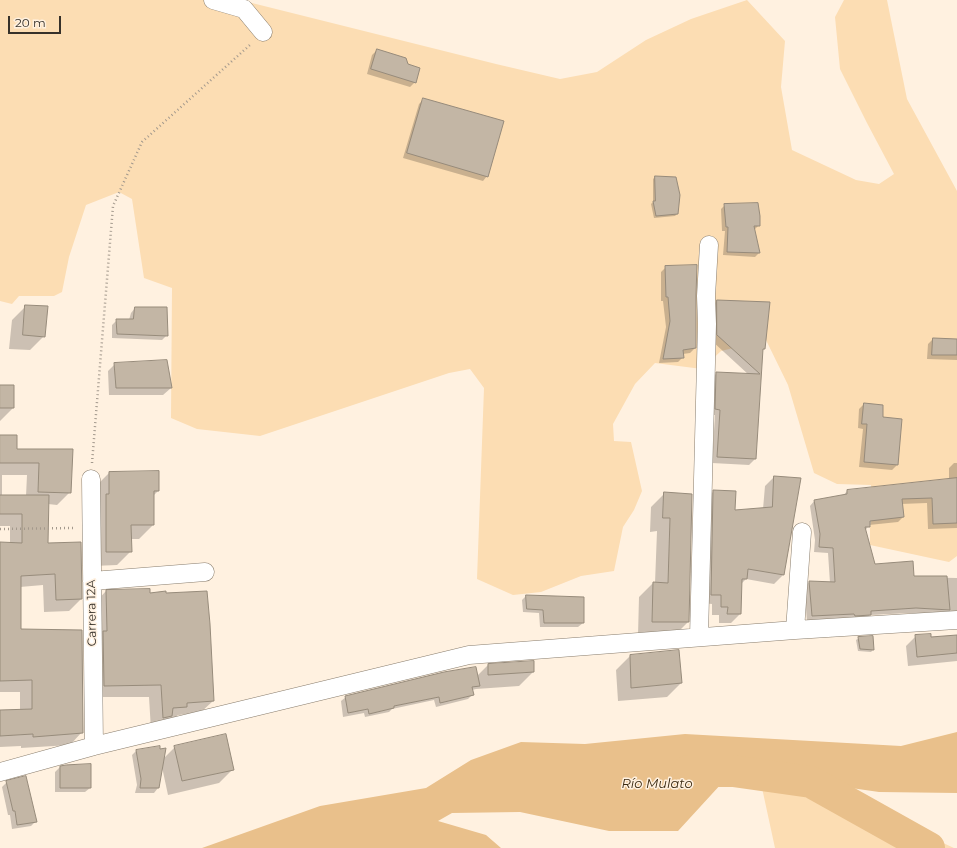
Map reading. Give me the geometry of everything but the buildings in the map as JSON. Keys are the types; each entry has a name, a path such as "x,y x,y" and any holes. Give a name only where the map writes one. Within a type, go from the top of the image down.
{"street":[{"path":"213,0 244,9 263,32"},
{"path":"699,636 706,401 706,296 709,246"},
{"name":"Carrera 12A","path":"91,479 94,746"},
{"path":"795,630 802,532"},
{"path":"92,581 205,572"},
{"path":"0,772 94,746 469,655 699,636 957,620"}],"path":[{"path":"91,479 113,206 142,142 263,32"},
{"path":"0,529 91,528"}],"shaded area":[{"path":"0,0 240,0 560,79 597,72 646,40 691,19 747,0 785,41 781,87 792,150 856,180 879,184 894,174 840,69 835,17 844,0 887,0 907,99 957,191 957,556 949,562 870,545 870,527 873,513 871,485 837,484 814,473 788,385 766,340 721,351 702,369 655,363 635,384 613,424 614,441 631,442 642,491 634,510 623,527 614,571 581,576 541,592 513,595 477,579 484,388 470,369 449,373 260,436 197,429 171,418 172,288 144,278 132,199 119,192 86,205 69,257 62,292 54,296 19,296 12,304 0,301"},
{"path":"759,774 811,782 954,848 775,848"}],"water":[{"name":"Río Mulato","path":"957,732 957,793 879,792 733,771 678,831 609,831 520,812 452,813 438,821 486,835 501,848 202,848 320,806 426,788 471,760 521,742 585,744 685,734 901,746"}],"waterway":[{"name":"Río Mulato","path":"688,771 733,771 811,782 929,848"}]}
